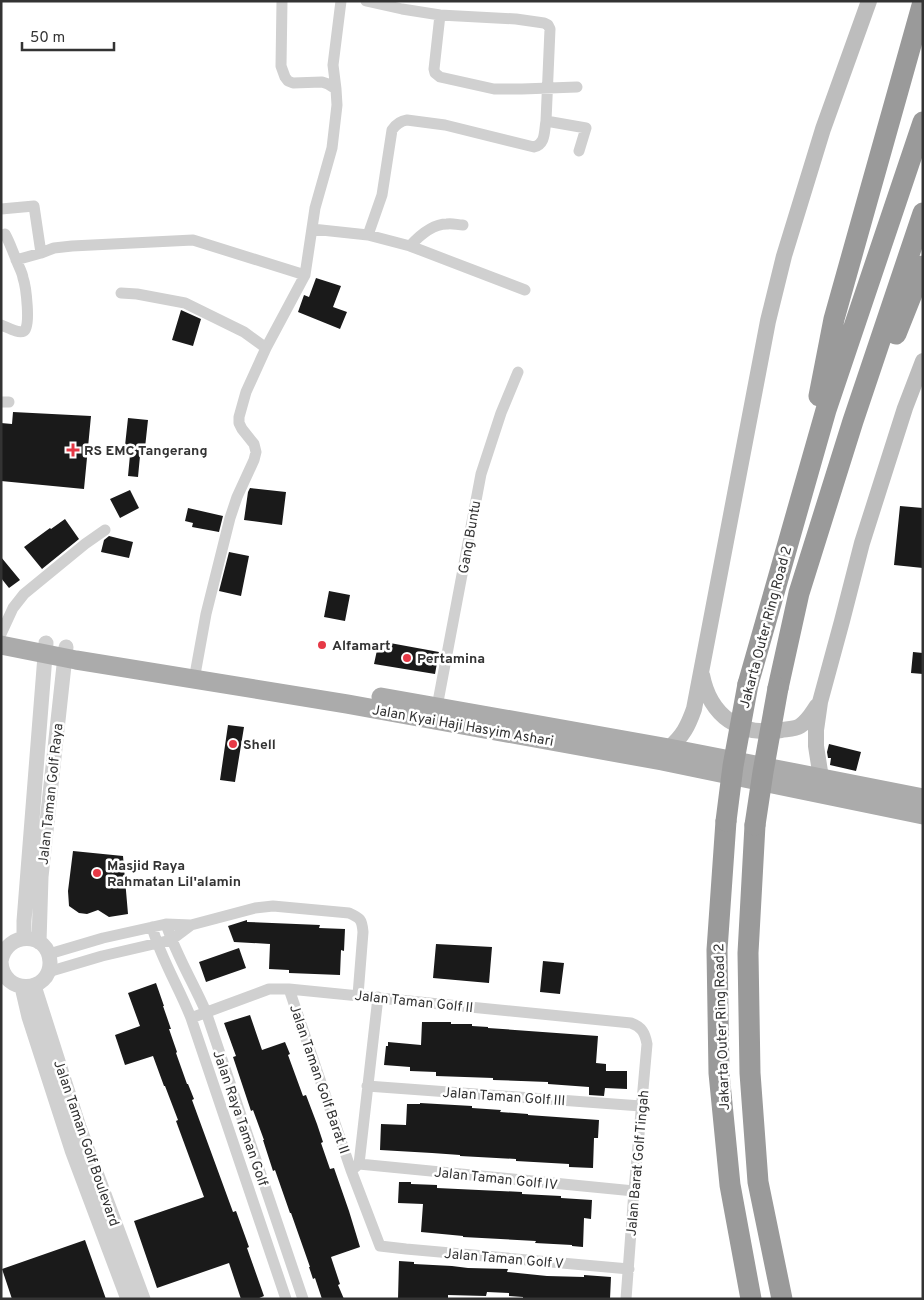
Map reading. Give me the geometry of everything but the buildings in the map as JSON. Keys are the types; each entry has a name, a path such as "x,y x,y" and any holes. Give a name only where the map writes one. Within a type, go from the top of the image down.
{"highway":[{"path":"796,511 834,319 923,2"},
{"name":"Jakarta Outer Ring Road 2","path":"751,1299 730,1185 720,1073 717,950 726,821 733,766 748,684 796,511 826,410 923,122"},
{"name":"Jakarta Outer Ring Road 2","path":"782,1299 758,1182 750,1074 748,953 755,824 778,688 799,594 852,422 923,213"},
{"path":"822,523 923,266"}],"main road":[{"path":"669,748 680,738 688,725 694,709 768,321 784,256 823,129 868,1"},
{"path":"821,778 816,746 820,702 862,543 905,408 923,361"},
{"name":"Jalan Kyai Haji Hasyim Ashari","path":"1,634 46,649"},
{"name":"Jalan Kyai Haji Hasyim Ashari","path":"1,645 66,652 669,748 923,798"},
{"path":"701,671 705,689 713,705 725,718 740,727 758,732 798,728 808,720 820,702"},
{"name":"Jalan Kyai Haji Hasyim Ashari","path":"427,709 662,761 923,815"}],"street":[{"path":"282,1 281,66 288,81 293,83 322,82 333,86 336,90"},
{"path":"195,674 206,614 230,518 256,452 254,444 242,430 239,417 246,392 266,348 305,275 315,208 332,148 337,105 333,65 341,1"},
{"path":"366,1 440,15 516,19 544,23 550,29 546,121 543,141 540,145 534,147 446,125 407,120 396,124 392,130 382,194 368,235"},
{"path":"440,15 434,69 436,75 494,89 576,87"},
{"path":"546,121 586,128 579,151"},
{"path":"1,209 35,203 42,253"},
{"path":"410,246 440,224 463,225"},
{"path":"312,229 368,235 410,246 525,290"},
{"path":"1,325 18,332 23,332 27,329 28,324 23,278 12,246 2,232"},
{"path":"16,260 54,248 193,240 305,275"},
{"path":"121,293 185,303 244,332 266,348"},
{"name":"Gang Buntu","path":"427,709 481,474 501,413 518,372"},
{"path":"1,634 13,608 24,594 105,530"},
{"name":"Jalan Taman Golf Raya","path":"24,938 46,649"},
{"name":"Jalan Taman Golf Raya","path":"39,942 41,877 66,652"},
{"path":"49,954 103,938 152,927 166,924 191,925 255,908 273,906 349,913 359,918 363,923 358,995"},
{"name":"Jalan Raya Taman Golf","path":"166,924 171,940 206,1012 303,1299"},
{"path":"48,972 107,955 171,940 191,925"},
{"name":"Jalan Raya Taman Golf","path":"152,927 157,944 191,1018 286,1299"},
{"path":"24,938 39,942 49,954 50,964 48,972 42,980 28,986 13,984 6,977 1,961 6,948 11,943 24,938"},
{"path":"85,944 90,960"},
{"name":"Jalan Taman Golf Boulevard","path":"28,986 28,1017 72,1150 128,1299"},
{"name":"Jalan Taman Golf Boulevard","path":"28,986 143,1299"},
{"name":"Jalan Taman Golf II","path":"191,1018 269,989 289,989 631,1023 641,1028"},
{"name":"Jalan Taman Golf Barat II","path":"289,989 355,1167 380,1246"},
{"name":"Jalan Taman Golf Barat II","path":"355,1167 378,997"},
{"name":"Jalan Barat Golf Tingah","path":"626,1299 647,1044 645,1034 641,1028"},
{"name":"Jalan Taman Golf III","path":"367,1086 641,1106"},
{"name":"Jalan Taman Golf IV","path":"355,1167 634,1191"},
{"name":"Jalan Taman Golf V","path":"380,1246 629,1269"}],"place":[{"name":"RS EMC Tangerang","path":"73,450"},
{"name":"Alfamart","path":"322,645"},
{"name":"Pertamina","path":"407,658"},
{"name":"Shell","path":"233,744"},
{"name":"Masjid Raya Rahmatan Lil'alamin","path":"97,873"}]}
